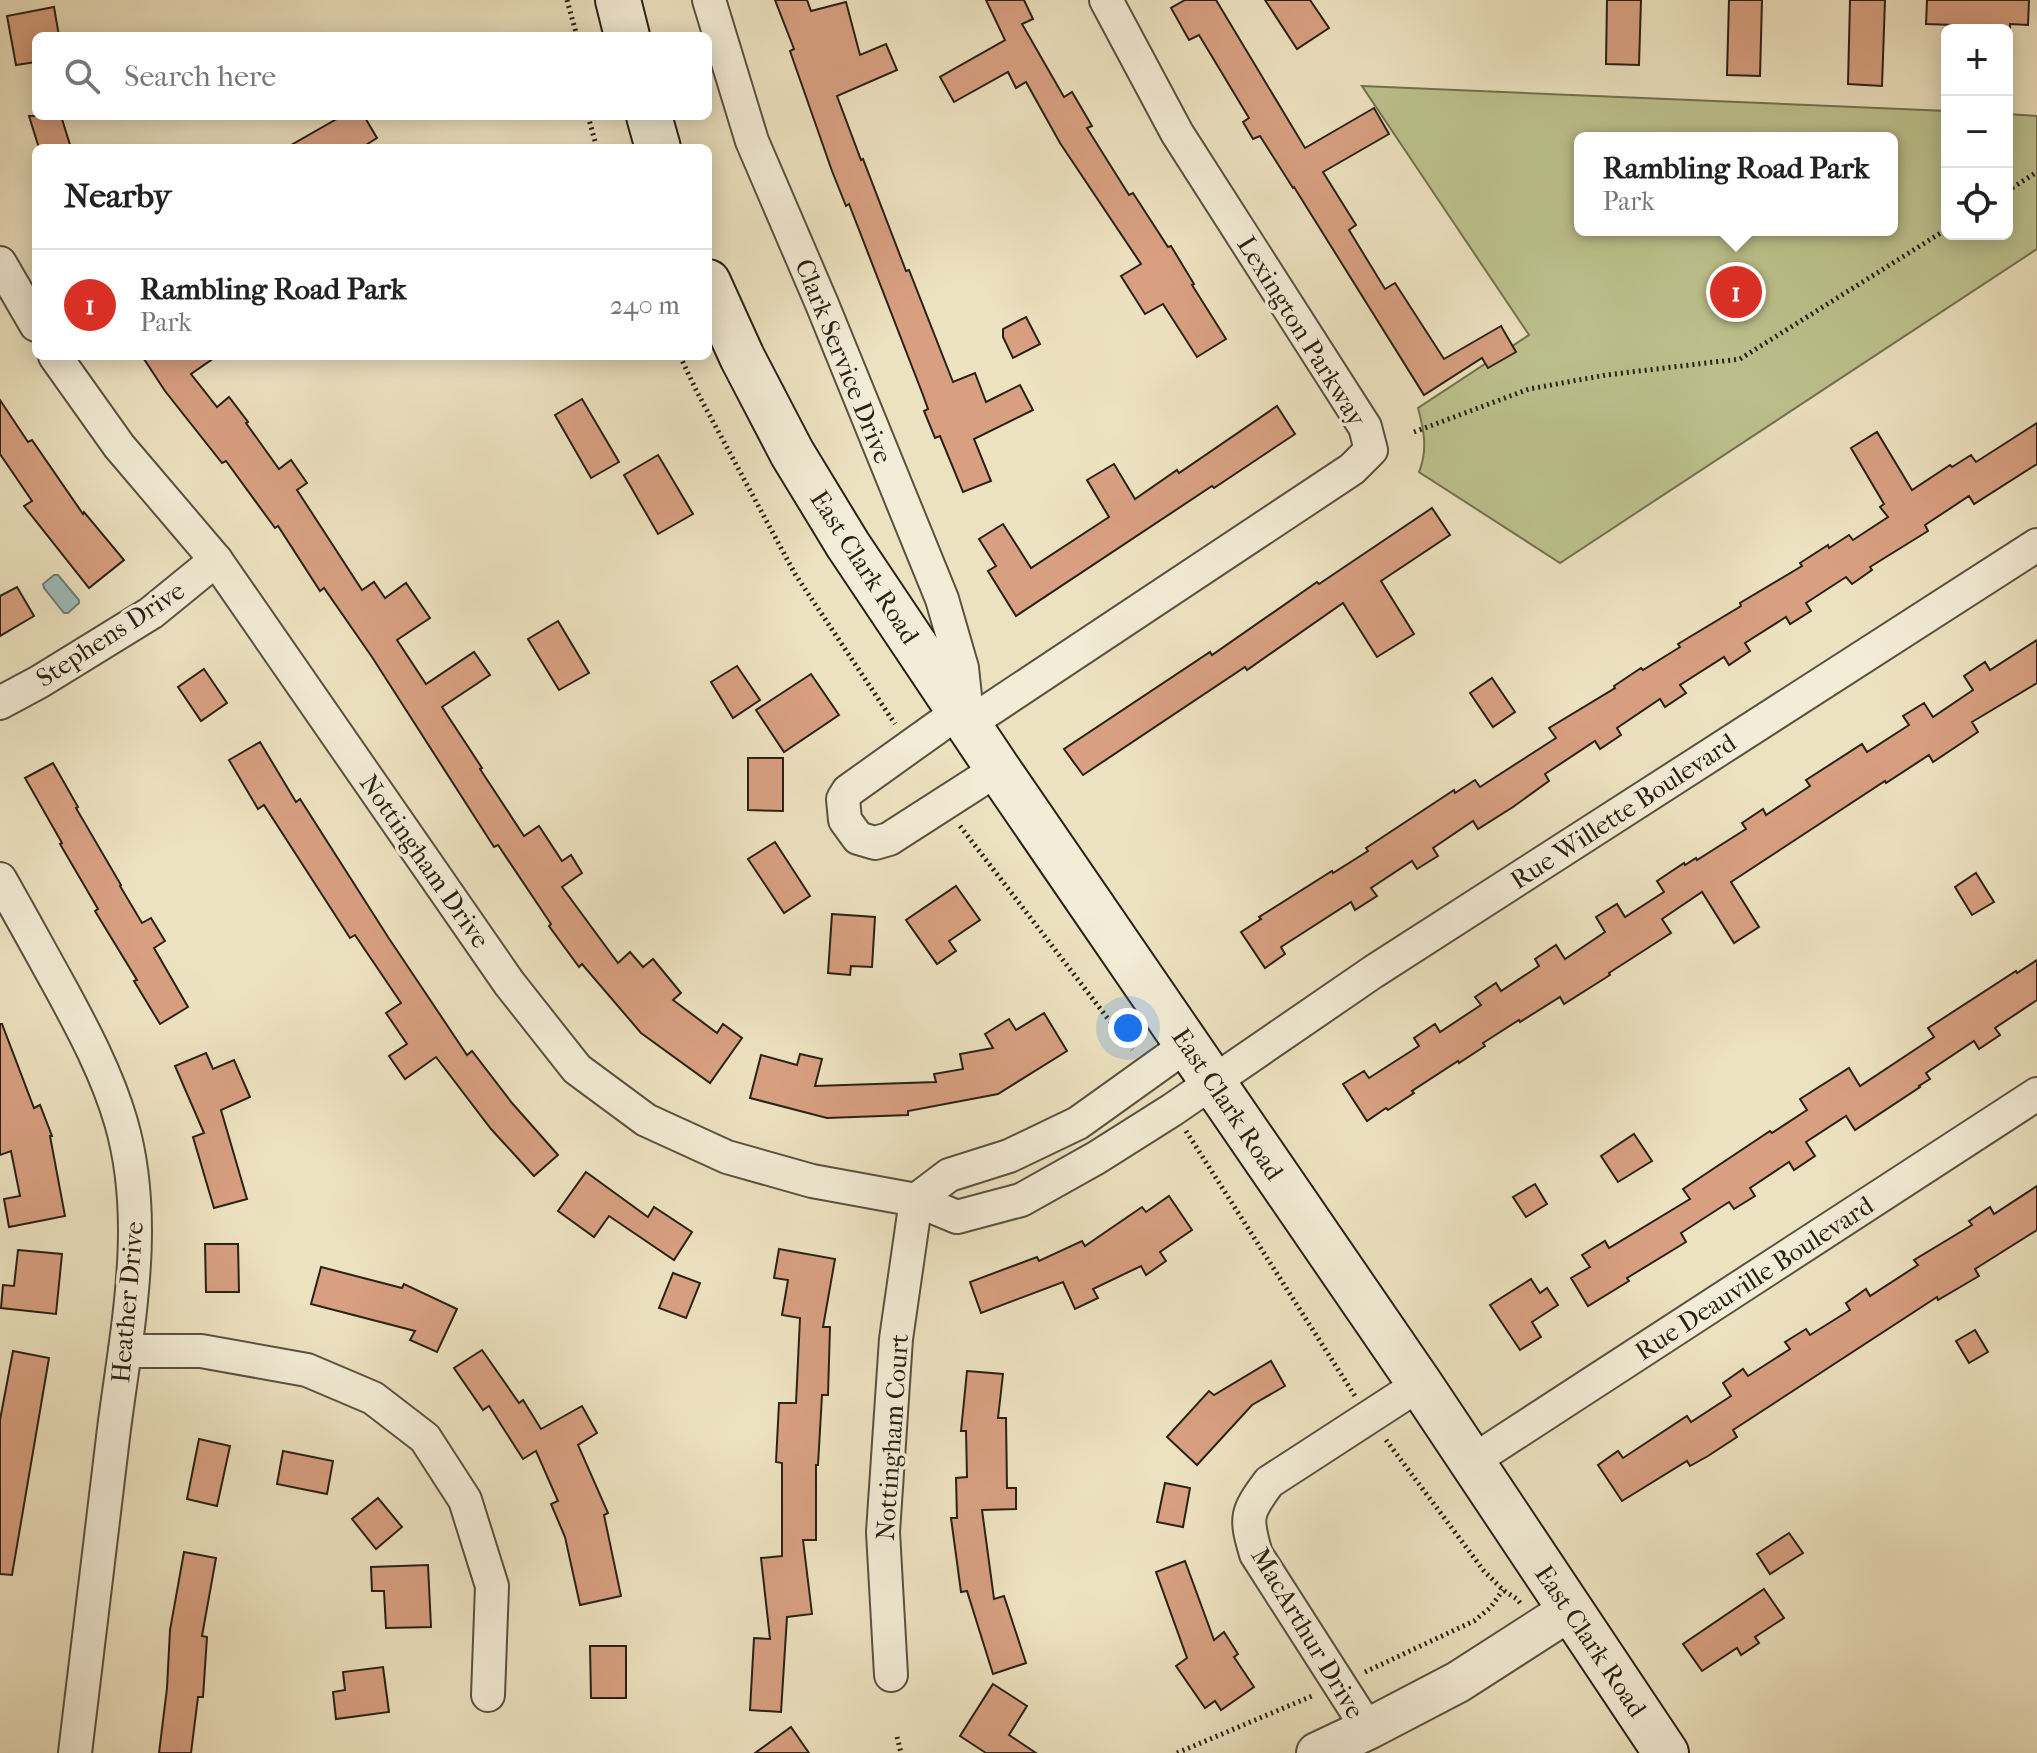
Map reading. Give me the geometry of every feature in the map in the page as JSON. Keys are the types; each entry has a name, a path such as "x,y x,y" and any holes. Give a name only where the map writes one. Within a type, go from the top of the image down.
{"main road":[{"path":"618,0 626,32"},
{"path":"650,120 657,144"},
{"name":"East Clark Road","path":"712,291 792,453 848,545 1420,1384 1666,1753"}],"street":[{"name":"Clark Service Drive","path":"709,0 752,141 942,599 962,668 964,718"},
{"name":"Lexington Parkway","path":"964,718 1352,469 1371,450 1365,427 1177,133 1106,0"},
{"path":"2,272 32,319"},
{"name":"Nottingham Drive","path":"58,360 119,446 216,560 509,983 577,1069 646,1120 727,1157 812,1181 916,1200 957,1217 1021,1200 1096,1158 1213,1083"},
{"name":"Rue Willette Boulevard","path":"1213,1083 1373,972 2037,545"},
{"name":"Stephens Drive","path":"0,703 151,613 216,560"},
{"path":"964,718 848,791 843,799 845,820 858,838 875,843 889,839 998,769"},
{"name":"Heather Drive","path":"0,879 83,1029 109,1086 122,1125 135,1212 125,1351 75,1753"},
{"path":"916,1200 949,1175 1009,1156 1078,1123 1187,1045"},
{"name":"Rue Deauville Boulevard","path":"1471,1462 2037,1094"},
{"name":"Nottingham Court","path":"891,1675 883,1532 896,1339 916,1200"},
{"path":"125,1351 201,1351 307,1370 373,1398 425,1438 465,1500 492,1586 488,1695"},
{"name":"MacArthur Drive","path":"1368,1729 1256,1554 1248,1528 1252,1504 1269,1482 1420,1384"},
{"path":"1317,1753 1458,1682 1570,1610"}],"path":[{"path":"567,0 576,32"},
{"path":"589,120 596,144"},
{"path":"2013,187 2037,172"},
{"path":"1414,432 1529,389 1606,375 1740,359 1941,233"},
{"path":"897,1737 901,1753"}],"green space":[{"path":"1362,86 1941,111 1941,240 2013,240 2013,114 2037,116 2037,249 1560,563 1419,472 1424,440 1418,408 1529,335"}],"water":[{"path":"58,575 79,600 68,613 64,613 44,588 43,584"}],"building":[{"path":"775,0 807,0 811,11 846,2 860,55 886,44 897,70 837,96 953,382 975,373 986,402 1020,385 1033,410 974,439 991,481 963,492 940,436 935,438 924,411 928,409 923,395 849,204 846,206 832,171 790,51 794,49"},
{"path":"986,0 1024,0 1033,19 1022,24 1064,97 1072,92 1092,126 1087,128 1129,195 1133,193 1168,247 1171,246 1226,339 1197,357 1163,304 1145,314 1121,276 1141,264 1060,143 1026,82 1016,88 1008,72 954,102 940,77 1005,40"},
{"path":"1185,0 1216,0 1305,148 1374,108 1389,134 1323,172 1356,225 1349,230 1385,289 1395,283 1444,359 1501,326 1516,352 1488,368 1482,358 1424,395 1260,136 1253,139 1243,122 1249,118 1199,35 1189,40 1171,8"},
{"path":"1265,0 1310,0 1329,28 1297,49"},
{"path":"1607,0 1641,0 1639,65 1606,64"},
{"path":"1729,0 1762,0 1760,76 1727,75"},
{"path":"1850,0 1885,0 1882,86 1848,84"},
{"path":"1927,0 2029,0 2028,25 1926,24"},
{"path":"54,7 58,32 32,32 32,63 16,65 7,16"},
{"path":"29,116 32,120 62,120 70,144 38,144"},
{"path":"335,120 366,120 377,138 367,144 293,144"},
{"path":"1026,317 1040,344 1013,358 1003,337 1003,329"},
{"path":"145,360 211,360 191,374 217,407 229,397 279,469 291,460 307,483 297,490 362,590 374,582 385,598 406,583 430,618 397,640 426,684 474,652 490,675 442,707 524,836 539,826 562,861 571,855 582,873 562,887 618,963 630,952 643,967 653,959 681,993 673,1000 717,1033 723,1024 742,1038 710,1083 641,1033 582,964 579,967 498,845 494,847 324,588 320,591 278,526 275,528 226,461 222,463"},
{"path":"582,399 619,462 591,478 555,415"},
{"path":"0,400 83,514 124,560 89,588 24,506 32,501 0,454"},
{"path":"1277,406 1295,434 1016,616 988,571 996,566 979,539 1003,524 1031,568 1109,517 1087,480 1114,464 1135,499"},
{"path":"2037,423 2037,464 1974,504 1969,496 1925,525 1928,531 1870,567 1872,570 1852,584 1846,577 1806,603 1811,611 1790,624 1786,617 1745,643 1750,651 1729,665 1724,657 1680,685 1686,693 1665,707 1660,699 1617,728 1621,735 1600,749 1595,741 1545,774 1549,781 1513,807 1478,829 1473,821 1433,848 1438,856 1417,869 1412,861 1371,888 1377,896 1355,910 1351,902 1281,947 1285,954 1265,968 1241,932 1261,919 1259,917 1368,851 1366,848 1454,790 1455,793 1475,780 1480,787 1556,738 1549,728 1615,688 1641,668 1643,670 1680,647 1678,644 1802,566 1800,563 1828,545 1829,548 1849,535 1853,540 1888,517 1880,507 1884,504 1851,448 1877,432 1912,490 1971,455 1976,462"},
{"path":"658,455 693,514 658,534 624,475"},
{"path":"1432,508 1450,535 1381,581 1414,634 1377,657 1343,603 1247,670 1245,667 1083,775 1064,749 1210,652 1212,655"},
{"path":"17,587 34,616 0,636 0,596"},
{"path":"558,621 589,673 559,690 528,639"},
{"path":"2037,640 2037,683 1972,722 1978,732 1933,762 1929,755 1885,781 1731,882 1759,927 1734,943 1702,892 1662,919 1671,933 1610,975 1564,1004 1560,997 1519,1020 1483,1043 1485,1046 1367,1121 1343,1084 1364,1071 1369,1078 1419,1046 1414,1038 1435,1024 1440,1032 1481,1005 1475,997 1496,983 1501,991 1539,966 1535,959 1556,945 1565,959 1605,932 1596,917 1617,904 1625,917 1664,892 1657,881 1746,829 1742,823 1763,809 1766,815 1810,786 1806,780 1862,744 1867,752 1909,725 1903,716 1924,703 1933,717 1973,690 1964,676 1985,662 1990,670"},
{"path":"737,666 760,700 733,718 711,682"},
{"path":"204,669 227,703 201,721 178,687"},
{"path":"811,674 839,715 784,752 756,710"},
{"path":"1492,678 1515,712 1493,727 1470,693"},
{"path":"260,742 296,802 300,799 467,1055 472,1051 558,1155 534,1176 491,1129 436,1057 405,1079 389,1056 407,1044 386,1013 401,1003 355,935 350,938 264,805 258,809 229,760"},
{"path":"748,758 783,758 783,811 748,810"},
{"path":"53,763 142,923 151,918 165,941 154,948 188,1007 160,1024 95,911 98,909 25,778"},
{"path":"775,842 810,896 784,913 748,859"},
{"path":"1976,873 1994,902 1972,915 1955,887"},
{"path":"956,886 980,920 949,941 956,951 937,964 906,920"},
{"path":"832,914 875,917 872,967 851,966 850,975 828,973"},
{"path":"2037,960 2037,1000 1995,1028 2000,1035 1979,1049 1974,1041 1926,1073 1930,1079 1920,1087 1855,1130 1846,1116 1806,1142 1815,1156 1794,1170 1789,1162 1750,1188 1755,1196 1734,1209 1729,1202 1681,1233 1686,1242 1588,1306 1571,1278 1590,1267 1582,1255 1605,1241 1609,1248 1690,1199 1683,1189 1807,1110 1800,1099 1849,1068 1860,1086 1934,1037 1928,1028"},
{"path":"1044,1013 1067,1051 998,1094 908,1111 908,1115 827,1118 750,1098 761,1055 797,1065 800,1054 822,1059 815,1086 936,1082 934,1074 963,1069 960,1054 993,1048 985,1034 1009,1019 1016,1030"},
{"path":"0,1024 34,1108 40,1105 52,1136 65,1216 9,1227 4,1199 20,1196 11,1151 0,1155"},
{"path":"206,1053 213,1069 234,1060 250,1097 221,1110 247,1199 214,1208 193,1137 204,1133 175,1066"},
{"path":"1634,1134 1652,1161 1618,1182 1601,1156"},
{"path":"586,1172 648,1217 654,1207 692,1232 674,1260 609,1216 594,1237 558,1211"},
{"path":"1535,1184 1547,1204 1526,1217 1513,1197"},
{"path":"2037,1186 2037,1230 1975,1269 1979,1276 1938,1300 1937,1297 1733,1430 1737,1437 1708,1456 1690,1466 1687,1461 1622,1501 1598,1465 1618,1451 1623,1458 1687,1416 1691,1422 1731,1396 1723,1383 1743,1369 1748,1376 1790,1349 1785,1342 1806,1329 1810,1335 1850,1310 1846,1303 1866,1289 1870,1296 1918,1265 1914,1260 1972,1225 1969,1221 1990,1207 1994,1214"},
{"path":"1169,1196 1192,1230 1160,1252 1166,1261 1146,1275 1141,1266 1093,1289 1098,1298 1075,1309 1063,1282 981,1313 970,1282 1037,1257 1039,1261 1082,1241 1085,1246 1142,1207 1146,1212"},
{"path":"205,1244 238,1244 239,1292 206,1292"},
{"path":"779,1249 835,1259 823,1327 830,1327 828,1395 822,1395 816,1465 816,1540 803,1540 812,1614 787,1617 781,1712 750,1710 754,1638 770,1639 761,1558 782,1556 782,1463 776,1462 779,1403 796,1403 800,1318 782,1315 788,1280 774,1278"},
{"path":"18,1250 62,1254 56,1314 1,1308 3,1285 14,1286"},
{"path":"321,1267 402,1288 404,1284 457,1309 437,1352 410,1340 415,1331 311,1304"},
{"path":"673,1273 700,1283 686,1318 659,1308"},
{"path":"1531,1279 1540,1293 1547,1288 1558,1305 1532,1322 1541,1337 1520,1350 1490,1305"},
{"path":"1975,1330 1988,1352 1969,1363 1956,1341"},
{"path":"482,1350 519,1403 523,1400 541,1429 582,1406 597,1433 578,1445 608,1513 604,1515 621,1596 580,1605 565,1537 551,1504 558,1501 536,1451 523,1459 489,1406 483,1410 454,1368"},
{"path":"13,1351 49,1358 12,1575 0,1574 0,1420"},
{"path":"1271,1361 1285,1386 1252,1405 1197,1465 1167,1437 1209,1391 1214,1395"},
{"path":"967,1371 1003,1374 998,1418 1006,1418 1007,1488 1016,1488 1016,1509 982,1510 994,1599 1004,1596 1026,1663 993,1674 967,1591 961,1592 951,1518 957,1518 956,1478 967,1477 966,1431 961,1431"},
{"path":"199,1439 230,1446 217,1506 187,1499"},
{"path":"283,1451 333,1461 327,1494 277,1484"},
{"path":"1165,1483 1190,1488 1183,1527 1157,1522"},
{"path":"378,1498 402,1527 376,1549 352,1519"},
{"path":"1789,1533 1803,1553 1770,1574 1757,1554"},
{"path":"184,1552 216,1558 202,1636 207,1637 203,1697 198,1697 191,1753 159,1753 170,1630"},
{"path":"1185,1561 1214,1640 1224,1632 1238,1654 1234,1657 1254,1687 1221,1710 1215,1701 1205,1708 1176,1666 1187,1658 1156,1572"},
{"path":"428,1565 431,1627 386,1628 384,1591 372,1591 371,1567"},
{"path":"1764,1589 1784,1618 1755,1637 1759,1643 1741,1655 1737,1648 1702,1671 1683,1644"},
{"path":"590,1646 626,1646 626,1698 591,1698"},
{"path":"383,1667 389,1712 336,1719 333,1692 345,1690 343,1672"},
{"path":"993,1684 1027,1706 1009,1735 1036,1753 986,1753 960,1736"},
{"path":"791,1727 809,1753 755,1753"}],"place":[{"name":"Rambling Road Park","path":"1736,292"}]}
